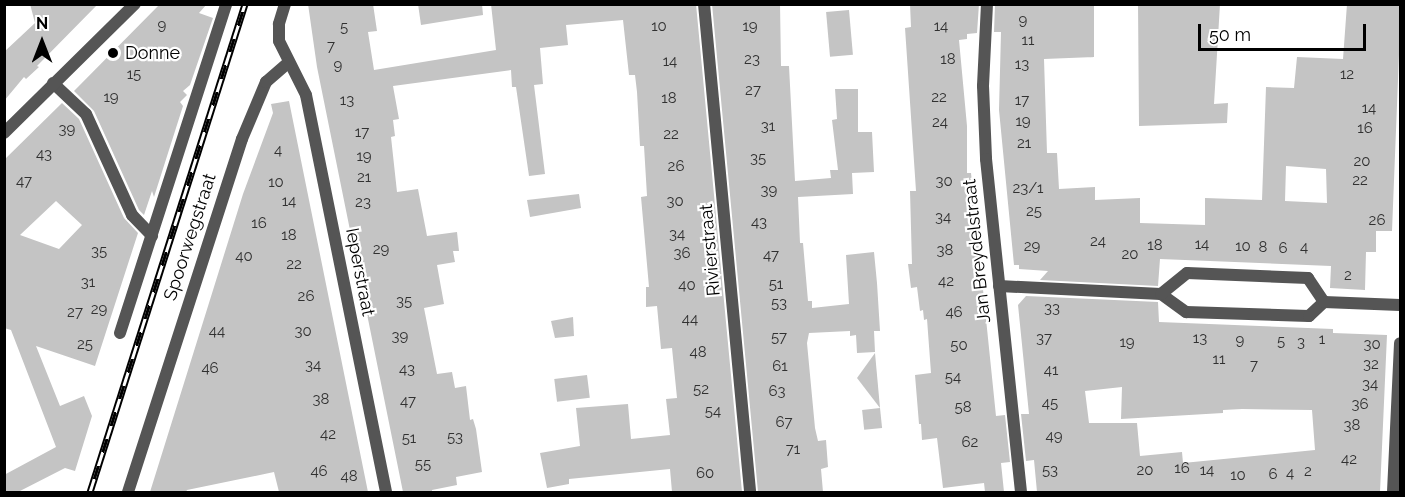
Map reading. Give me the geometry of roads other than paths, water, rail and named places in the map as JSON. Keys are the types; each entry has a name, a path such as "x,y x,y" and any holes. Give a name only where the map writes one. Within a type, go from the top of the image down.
{"street":[{"path":"4,133 135,4"},
{"path":"120,333 226,4"},
{"path":"285,4 279,24 279,41 288,63"},
{"name":"Rivierstraat","path":"704,4 750,492"},
{"name":"Jan Breydelstraat","path":"987,4 983,86 986,159 1021,492"},
{"name":"Spoorwegstraat","path":"128,492 242,138 266,82 288,63"},
{"name":"Ieperstraat","path":"288,63 298,76 306,95 386,492"},
{"path":"53,83 86,114 132,215 152,236"},
{"path":"1161,294 1187,273 1308,278 1324,302"},
{"path":"999,286 1161,294 1186,312 1309,316 1324,302 1401,305"},
{"path":"1393,492 1401,344"}],"railway":[{"path":"90,492 245,4"}],"place":[{"name":"Donne","path":"113,53"}]}
